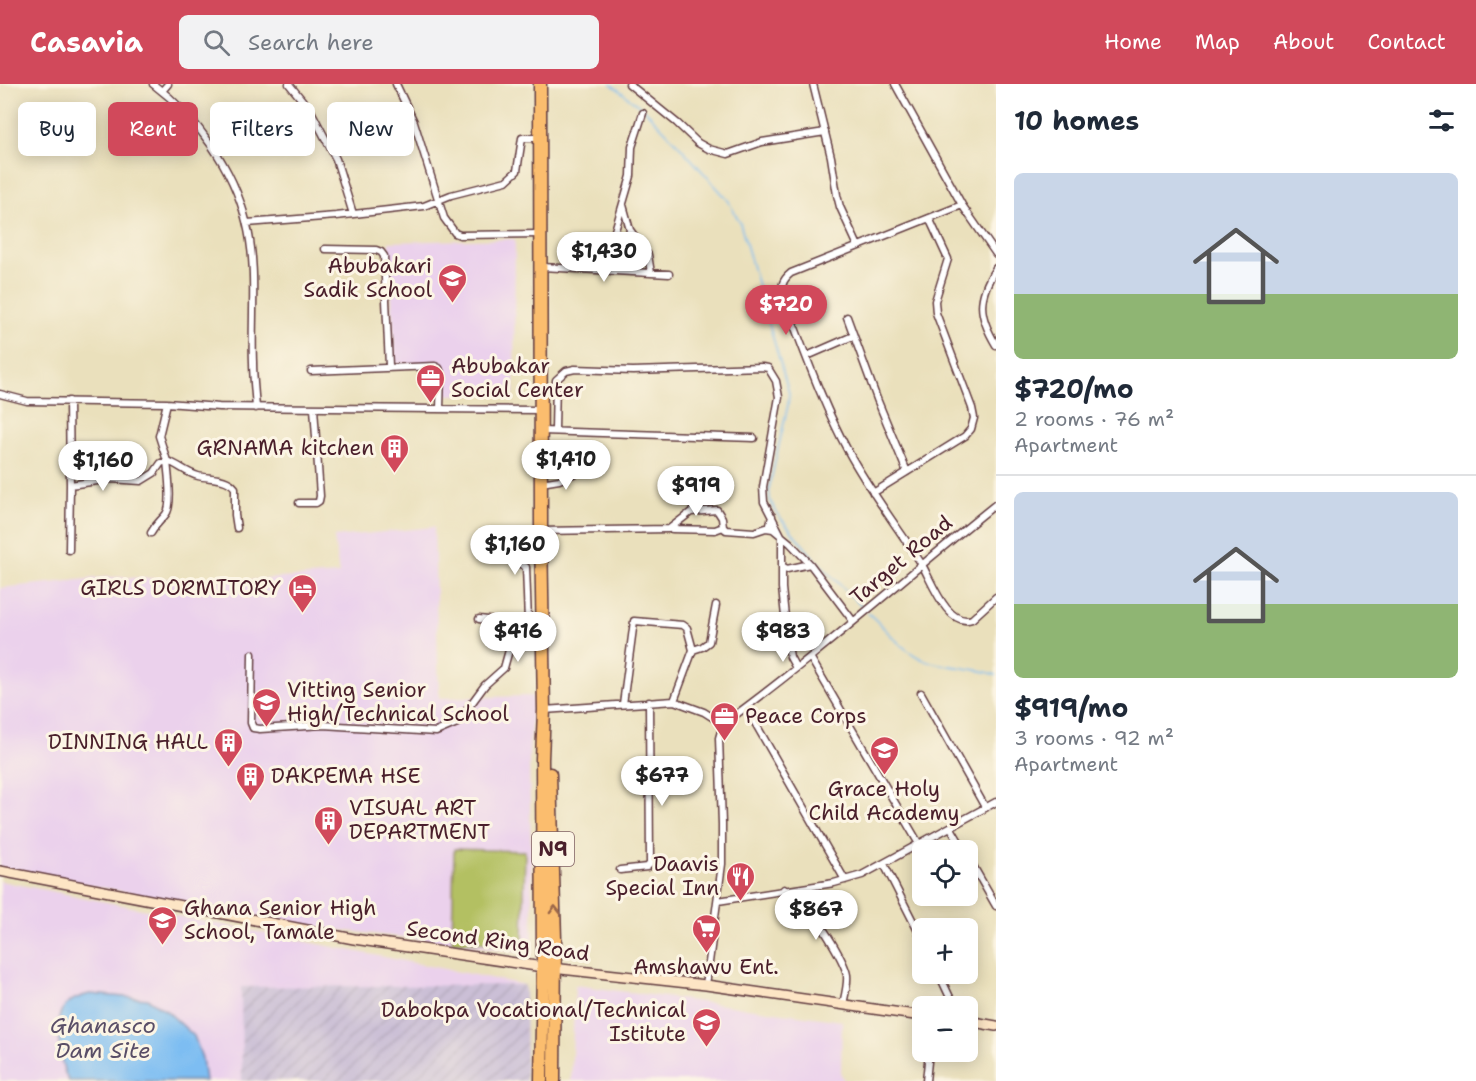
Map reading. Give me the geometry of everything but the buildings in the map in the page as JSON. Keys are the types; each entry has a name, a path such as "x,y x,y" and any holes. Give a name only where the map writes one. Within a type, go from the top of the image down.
{"highway":[{"name":"N9","path":"540,84 542,410 548,431 542,483 542,622 544,731 549,760 553,835 549,968 541,1081"},
{"name":"N9","path":"549,968 554,1081"}],"street":[{"path":"153,84 203,133 235,189 247,223 252,261 256,408"},
{"path":"162,91 168,84"},
{"path":"289,84 311,111 336,159 353,214"},
{"path":"396,84 414,122 444,218 454,233 460,235 542,234"},
{"path":"629,84 698,143 709,149 728,154 762,142 825,132"},
{"path":"813,84 840,207 858,246"},
{"path":"895,84 962,205 996,254"},
{"path":"594,270 612,250 631,176 632,147 643,114"},
{"path":"247,223 424,206 468,190 510,180 517,171 522,138 540,138"},
{"path":"623,205 630,230 648,255 651,273"},
{"path":"962,205 791,273 784,279 781,288 807,356 848,451 873,493 921,563 941,603 967,621 996,597"},
{"path":"873,493 965,436 971,429 974,418 936,313 935,301 948,259 929,218"},
{"path":"630,230 627,241 632,260 630,272"},
{"path":"325,249 376,250 384,256 389,366"},
{"path":"542,267 669,274"},
{"path":"996,268 982,295 981,308 984,321 996,345"},
{"path":"846,317 907,472"},
{"path":"807,356 853,336"},
{"path":"311,371 389,366 435,366 439,368 440,409"},
{"path":"754,438 548,431 556,380 566,371 575,369 633,371 768,368 776,381 779,397 764,487 764,502 782,537 788,645 790,657 796,668"},
{"path":"0,394 27,401 167,403 256,408 542,410"},
{"path":"69,401 69,550"},
{"path":"151,533 157,522 167,514 170,505 167,461 159,436 167,403"},
{"path":"298,503 316,503 320,496 314,408"},
{"path":"70,485 111,479 141,481 154,473 161,463 167,461 194,475 227,480 233,484 237,528"},
{"path":"542,483 559,480 582,470"},
{"name":"Target Road","path":"723,724 810,657 921,563 996,504"},
{"path":"672,528 686,514 698,510 717,510 722,518 723,528"},
{"path":"772,515 770,525 773,529 810,564 855,620"},
{"path":"541,531 672,528 715,530 723,528 754,532 766,528 773,529"},
{"path":"502,538 506,552 526,567 528,622"},
{"path":"782,566 787,569 810,564"},
{"path":"693,650 709,642 716,605"},
{"path":"479,619 513,623 542,622"},
{"path":"623,704 634,621 683,625 687,628 693,650 674,701"},
{"path":"252,654 251,723 254,728 323,725 436,732 457,723 485,685 504,668 511,643 513,623"},
{"path":"810,657 917,840"},
{"path":"921,693 985,807"},
{"path":"544,710 674,701 704,712 723,724 719,738 722,846 718,901 706,986"},
{"path":"620,870 647,867 650,864 649,702"},
{"path":"746,707 846,880"},
{"path":"927,840 996,802"},
{"path":"951,828 958,840"},
{"path":"718,901 846,880 884,864 912,848"},
{"path":"884,864 912,919"},
{"name":"Second Ring Road","path":"0,871 286,927 549,968 706,986 912,1014"},
{"path":"978,874 996,906"},
{"path":"783,889 793,906 811,914 820,924 843,965 847,975 843,1004"},
{"path":"978,1023 996,1026"},
{"path":"926,1081 928,1062"}],"shaded area":[{"name":"Abubakari Sadik School","path":"515,239 514,394 443,395 441,364 395,364 389,242"},
{"name":"Vitting Senior High/Technical School","path":"434,527 439,698 533,696 529,755 533,953 298,925 0,868 0,588 108,577 238,581 339,574 334,537"},
{"name":"Ghana Senior High School, Tamale","path":"0,881 525,985 526,1081 0,1081"},
{"path":"525,985 526,1081 242,1081 241,987"},
{"name":"Dabokpa Vocational/Technical Istitute","path":"575,985 842,1021 841,1074 844,1081 571,1081"}],"green space":[{"path":"454,849 525,851 523,943 452,942"}],"water":[{"name":"Ghanasco Dam Site","path":"90,994 148,999 168,1012 194,1036 202,1058 205,1081 69,1081 63,1067 60,1046 60,1016 62,1010 71,1001"}],"waterway":[{"path":"611,84 645,110 674,140 728,200 740,223 789,393 769,488 770,500 778,515 814,558 865,610"},
{"path":"868,613 900,644 922,659 996,675"}],"place":[{"name":"Abubakari Sadik School","path":"453,304"},
{"name":"Abubakar Social Center","path":"430,404"},
{"name":"GRNAMA kitchen","path":"395,474"},
{"name":"GIRLS DORMITORY","path":"302,614"},
{"name":"Vitting Senior High/Technical School","path":"266,728"},
{"name":"Peace Corps","path":"724,742"},
{"name":"DINNING HALL","path":"229,768"},
{"name":"Grace Holy Child Academy","path":"884,776"},
{"name":"DAKPEMA HSE","path":"250,802"},
{"name":"VISUAL ART DEPARTMENT","path":"328,846"},
{"name":"Daavis Special Inn","path":"740,902"},
{"name":"Ghana Senior High School, Tamale","path":"163,946"},
{"name":"Amshawu Ent.","path":"706,954"},
{"name":"Dabokpa Vocational/Technical Istitute","path":"707,1048"}]}
